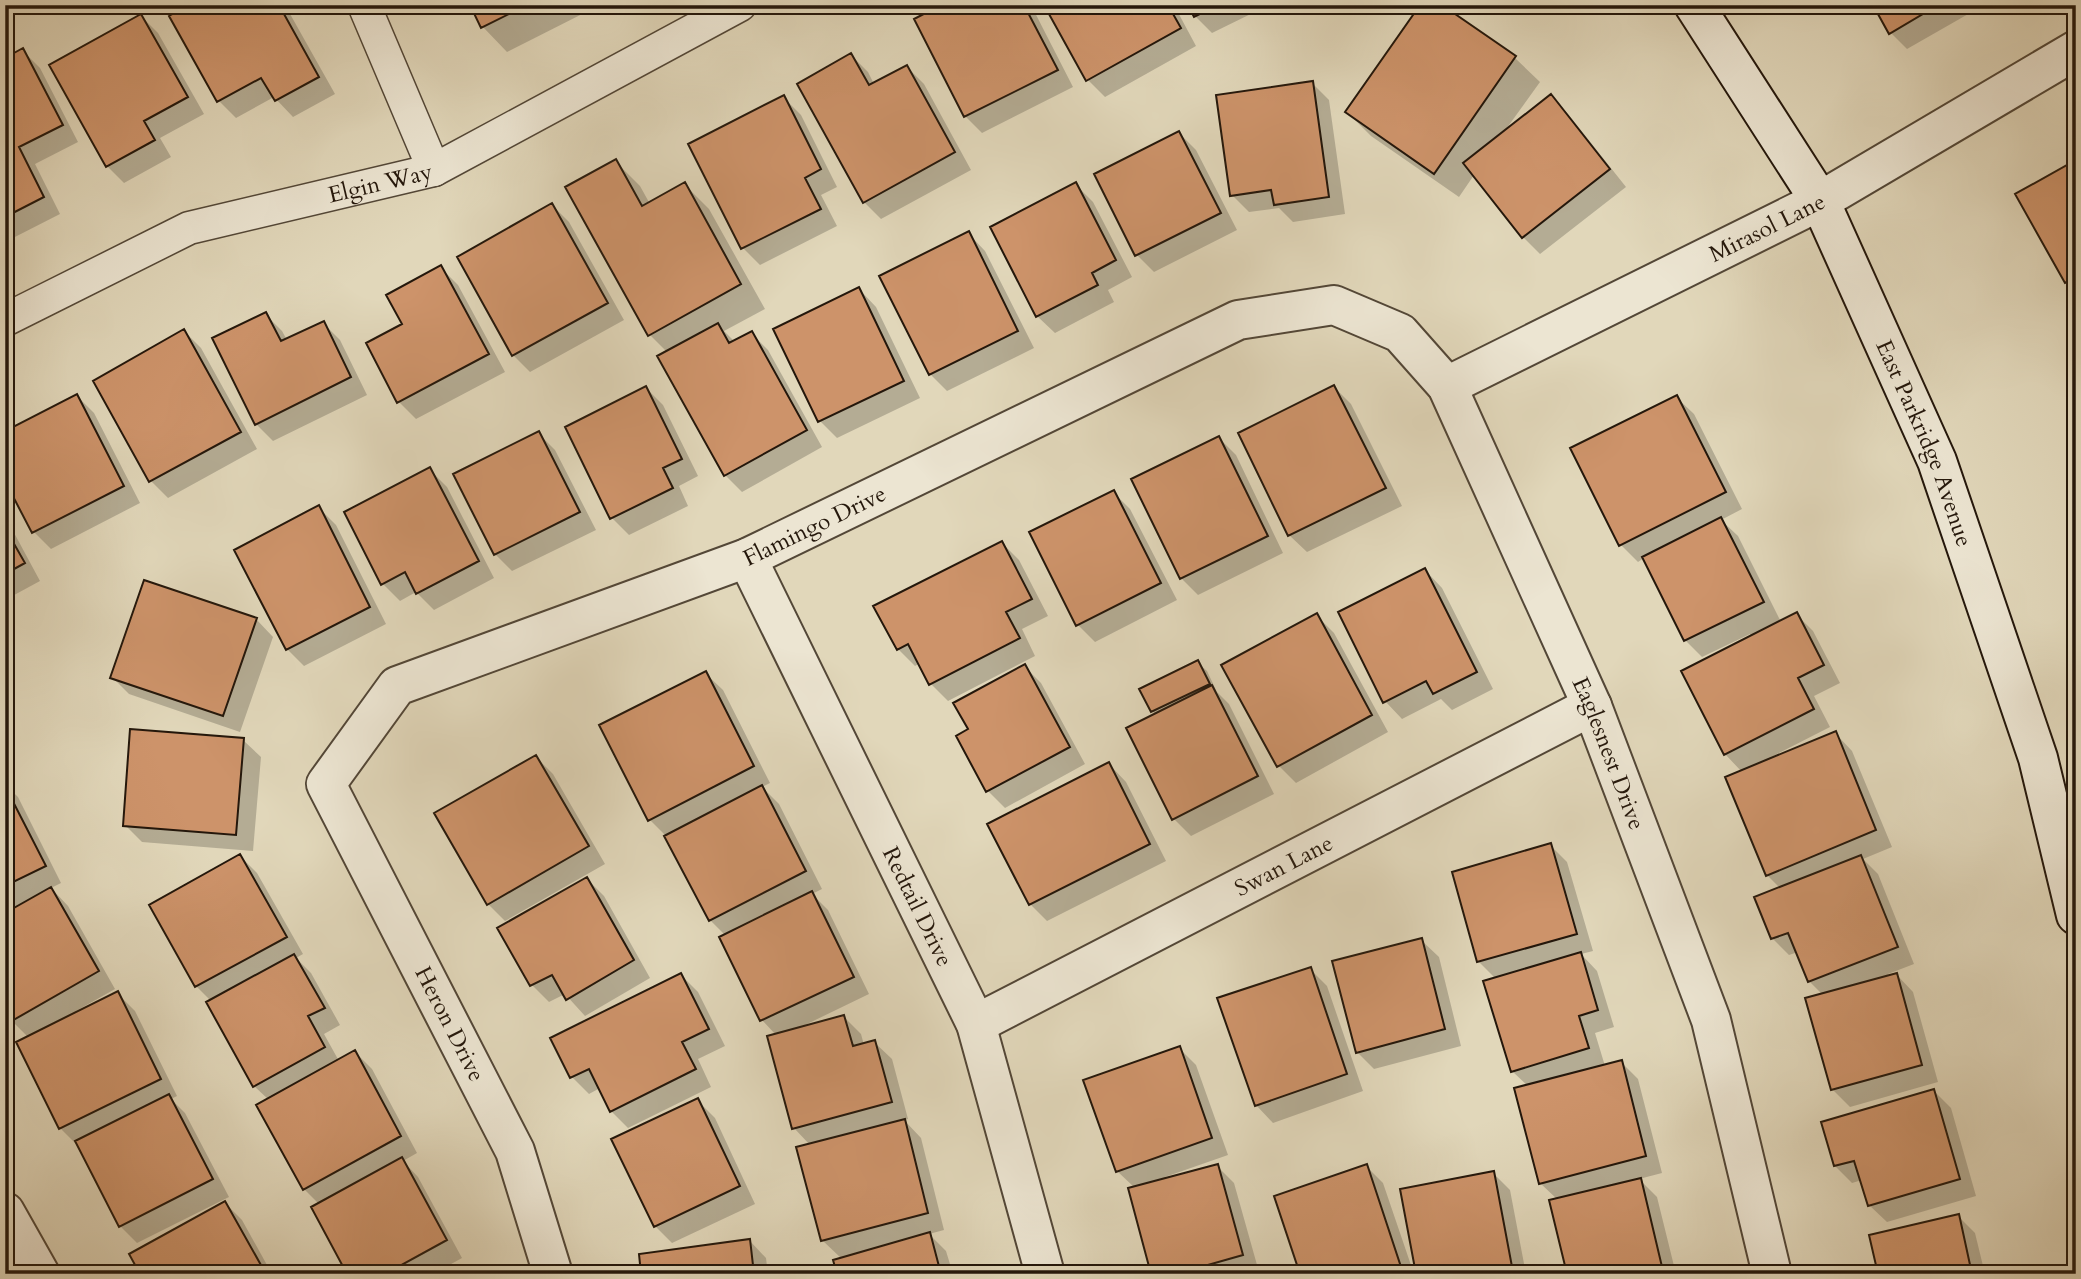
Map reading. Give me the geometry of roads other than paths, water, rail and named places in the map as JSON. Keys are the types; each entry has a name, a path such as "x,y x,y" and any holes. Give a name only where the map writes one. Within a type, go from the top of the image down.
{"street":[{"name":"East Parkridge Avenue","path":"1694,5 1820,201 1937,461 2038,758 2076,915"},
{"name":"Mirasol Lane","path":"1447,386 1820,201 2076,50"},
{"name":"Eaglesnest Drive","path":"1334,304 1400,333 1447,386 1592,706 1711,1020 1772,1274"},
{"name":"Flamingo Drive","path":"326,784 397,686 747,558 1238,320 1334,304"},
{"name":"Redtail Drive","path":"747,558 976,1024 1045,1274"},
{"name":"Swan Lane","path":"976,1024 1592,706"},
{"name":"Heron Drive","path":"326,784 515,1151 552,1274"},
{"path":"5,1212 40,1274"}],"lane":[{"path":"364,5 434,170"},
{"name":"Elgin Way","path":"5,320 189,228 434,170 740,5"}]}
